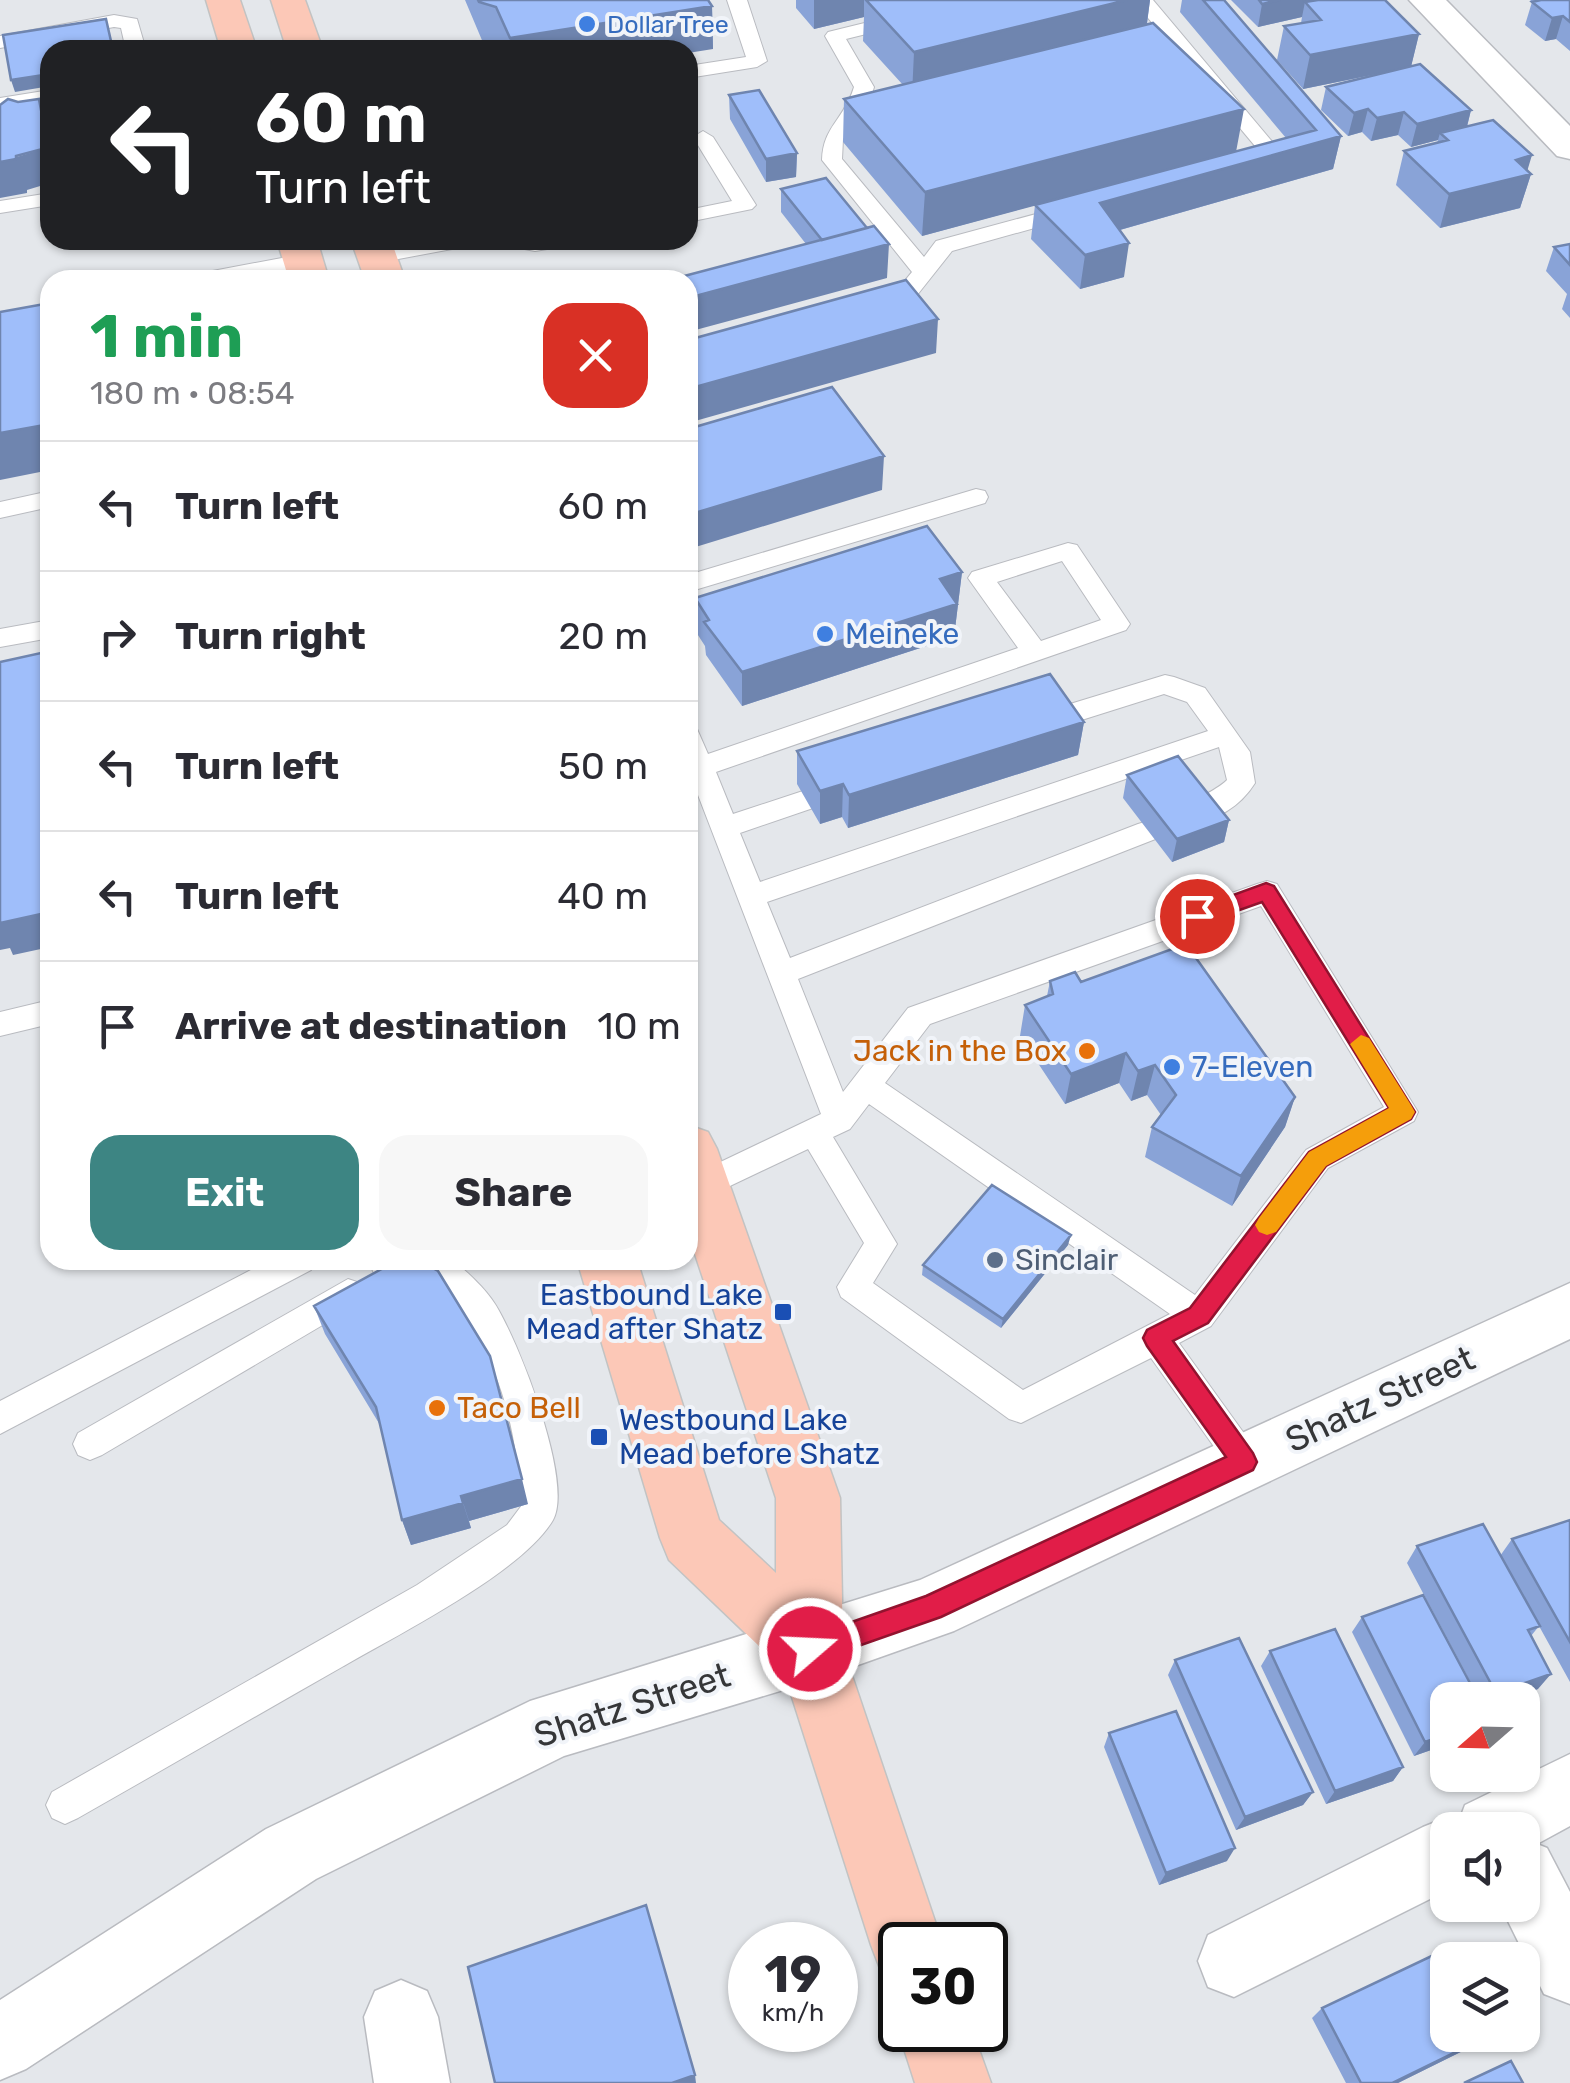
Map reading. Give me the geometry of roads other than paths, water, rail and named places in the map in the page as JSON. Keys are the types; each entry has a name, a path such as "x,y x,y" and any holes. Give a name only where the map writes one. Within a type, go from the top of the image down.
{"main road":[{"path":"224,0 236,40"},
{"path":"288,0 302,40"},
{"path":"698,1179 808,1498 810,1649 899,1922"},
{"path":"610,1270 692,1538 810,1649"},
{"path":"942,2052 952,2083"}],"street":[{"path":"1426,0 1570,148"},
{"name":"Shatz Street","path":"0,2043 291,1854 554,1725 810,1649 931,1608 1570,1310"},
{"path":"1536,1812 1570,1789"},
{"path":"1234,1961 1430,1871"},
{"path":"1540,1920 1570,1968"}],"lane":[{"path":"698,70 757,61 737,0"},
{"path":"925,273 832,160 833,138 857,111 864,87 836,36 981,0"},
{"path":"1143,0 1169,45 1273,155 1218,170"},
{"path":"0,42 114,22 130,24 134,40"},
{"path":"0,104 40,98"},
{"path":"842,128 880,118"},
{"path":"698,214 746,206 703,136"},
{"path":"0,207 40,201"},
{"path":"851,308 906,294 944,246 1090,205"},
{"path":"378,259 421,250"},
{"path":"275,270 311,265"},
{"path":"698,581 976,497"},
{"path":"0,510 40,502"},
{"path":"700,767 1117,624 1068,551 981,578 1035,652"},
{"path":"0,638 40,631"},
{"path":"1053,719 1165,684 1196,695 1237,752 1241,783 1223,802 1199,811"},
{"path":"750,896 1226,735"},
{"path":"698,762 782,973 826,1126 881,1244 853,1287 1021,1408 1199,1316 1318,1159 1403,1112 1266,892 919,1016 866,1086 826,1126 698,1166"},
{"path":"724,828 806,800"},
{"path":"782,973 1148,831"},
{"path":"0,1024 40,1014"},
{"path":"866,1086 1199,1316"},
{"path":"0,1418 281,1270"},
{"path":"90,1444 386,1270"},
{"path":"65,1805 430,1597 519,1537 540,1509 537,1473 517,1385 483,1312 441,1270"},
{"path":"1156,1338 1244,1462"}],"place":[{"name":"Dollar Tree","path":"587,24"},
{"name":"Meineke","path":"825,634"},
{"name":"Jack in the Box","path":"1087,1051"},
{"name":"7-Eleven","path":"1172,1067"},
{"name":"Sinclair","path":"995,1260"},
{"name":"Eastbound Lake Mead after Shatz","path":"783,1312"},
{"name":"Taco Bell","path":"437,1408"},
{"name":"Westbound Lake Mead before Shatz","path":"599,1437"}]}
